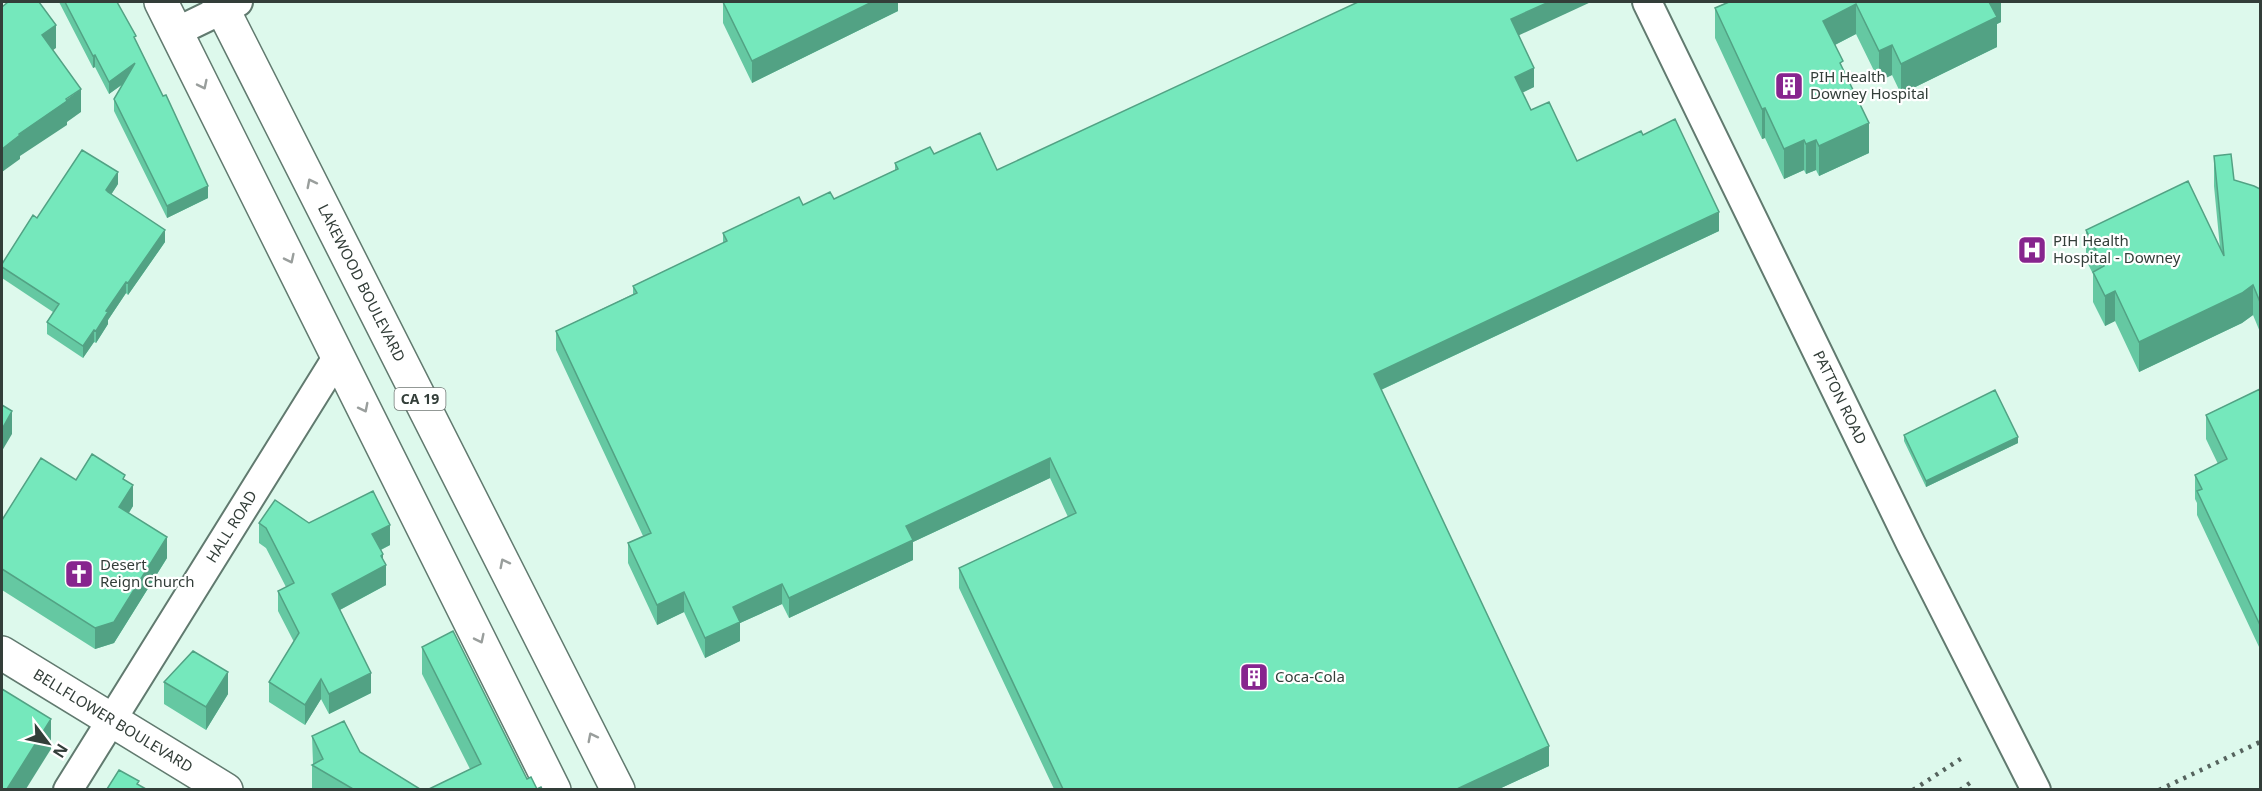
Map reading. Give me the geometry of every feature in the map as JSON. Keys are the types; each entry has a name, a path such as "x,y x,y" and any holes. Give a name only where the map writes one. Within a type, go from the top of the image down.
{"main road":[{"path":"161,2 554,789"},
{"name":"LAKEWOOD BOULEVARD","path":"227,4 618,789"},
{"name":"BELLFLOWER BOULEVARD","path":"2,653 226,789"}],"street":[{"name":"PATTON ROAD","path":"1647,2 1911,544 2036,789"},
{"path":"176,32 227,4"},
{"name":"HALL ROAD","path":"69,789 338,356"}],"building":[{"path":"8,2 39,2 56,25 42,35 81,89 2,149 2,7"},
{"path":"65,2 117,2 136,36 134,37 163,96 166,95 208,186 167,206 114,99 135,63 109,82"},
{"path":"723,2 872,2 752,61"},
{"path":"1358,2 1549,2 1511,19 1534,68 1515,77 1531,110 1549,102 1577,161 1641,131 1643,135 1675,119 1719,212 1374,374 1549,746 1457,789 1063,789 959,568 1076,513 1050,458 906,526 913,540 789,598 782,584 733,607 740,622 705,638 684,592 657,605 628,543 651,533 556,331 637,293 633,286 727,241 723,233 799,197 803,205 830,192 834,199 898,169 895,163 930,147 934,154 980,133 997,170"},
{"name":"PIH Health Downey Hospital","path":"1729,2 1989,2 1997,17 1901,64 1892,45 1879,51 1856,4 1823,21 1869,123 1819,146 1816,140 1806,144 1804,140 1784,149 1765,108 1762,109 1715,8"},
{"path":"82,150 118,172 106,190 108,192 165,230 106,311 108,312 96,331 94,330 83,346 47,322 59,304 2,267 33,215 37,218"},
{"path":"2231,154 2234,180 2260,189 2260,302 2253,285 2242,293 2139,342 2115,291 2105,296 2093,272 2104,266 2086,230 2188,181 2224,256 2214,156"},
{"path":"2260,389 2260,625 2197,491 2202,489 2195,475 2227,459 2206,415"},
{"path":"1995,390 2018,437 1926,481 1904,435"},
{"path":"2,405 12,411 2,429"},
{"name":"Desert Reign Church","path":"92,454 125,475 123,479 133,485 119,507 167,537 114,622 95,628 2,569 2,520 41,458 76,480"},
{"path":"373,491 390,525 372,534 386,565 332,594 371,673 329,694 321,679 305,705 269,682 299,633 278,591 294,583 266,528 259,523 275,500 309,523"},
{"path":"453,631 527,779 531,777 537,789 429,789 481,764 422,647"},
{"path":"193,651 228,672 206,707 164,682"},
{"path":"2,689 51,719 7,789 2,789"},
{"path":"344,721 360,752 420,789 353,789 312,765 323,759 312,736"},
{"path":"119,770 139,781 137,784 146,789 107,789"}],"railway":[{"path":"2159,790 2260,742"},
{"path":"1913,790 1962,758"},
{"path":"1960,790 1974,780"}],"place":[{"name":"PIH Health Downey Hospital","path":"1789,86"},
{"name":"PIH Health Hospital - Downey","path":"2032,250"},
{"name":"Desert Reign Church","path":"79,574"},
{"name":"Coca-Cola","path":"1254,677"}]}
